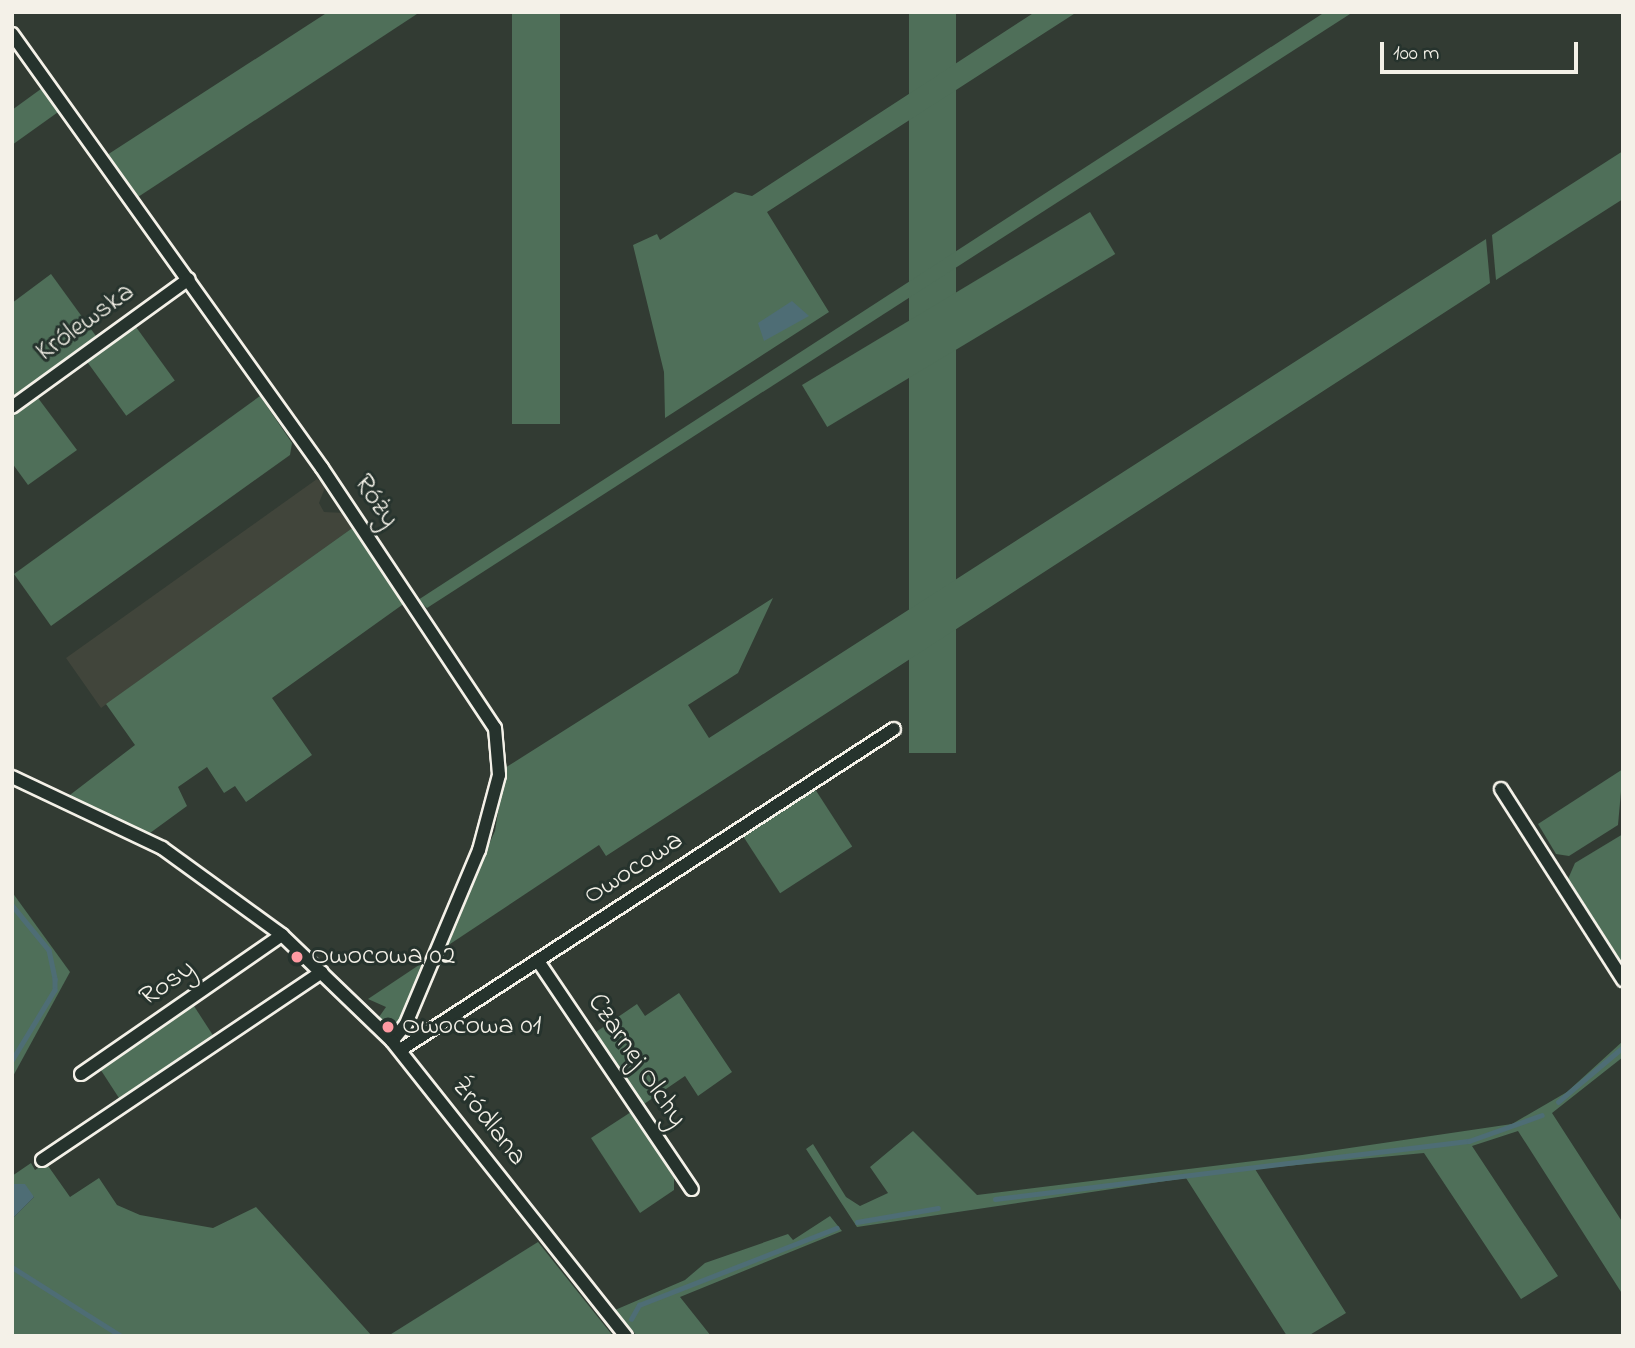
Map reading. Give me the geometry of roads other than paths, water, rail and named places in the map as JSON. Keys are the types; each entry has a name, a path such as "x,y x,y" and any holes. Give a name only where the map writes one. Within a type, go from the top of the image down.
{"street":[{"name":"Róży","path":"12,34 189,279 449,651 495,728 499,775 479,850 396,1046"},
{"name":"Królewska","path":"12,407 189,279"},
{"name":"Owocowa","path":"396,1046 538,961 894,729"},
{"name":"Źródlana","path":"12,777 162,848 282,935 396,1046 626,1336"},
{"path":"1502,789 1623,980"},
{"name":"Rosy","path":"81,1074 282,935"},
{"name":"Czarnej Olchy","path":"538,961 692,1189"},
{"path":"42,1160 322,972"}],"water":[{"path":"792,301 809,316 764,341 758,323"},
{"path":"12,1184 25,1184 34,1197 12,1219"}],"waterway":[{"path":"12,905 49,950 55,979 55,990 12,1061"},
{"path":"1558,1102 1623,1047"},
{"path":"995,1199 1469,1141 1542,1115"},
{"path":"857,1222 938,1208"},
{"path":"631,1319 639,1305 837,1228"},
{"path":"12,1267 121,1336"}],"place":[{"name":"Owocowa 02","path":"297,957"},
{"name":"Owocowa 01","path":"388,1027"}]}
